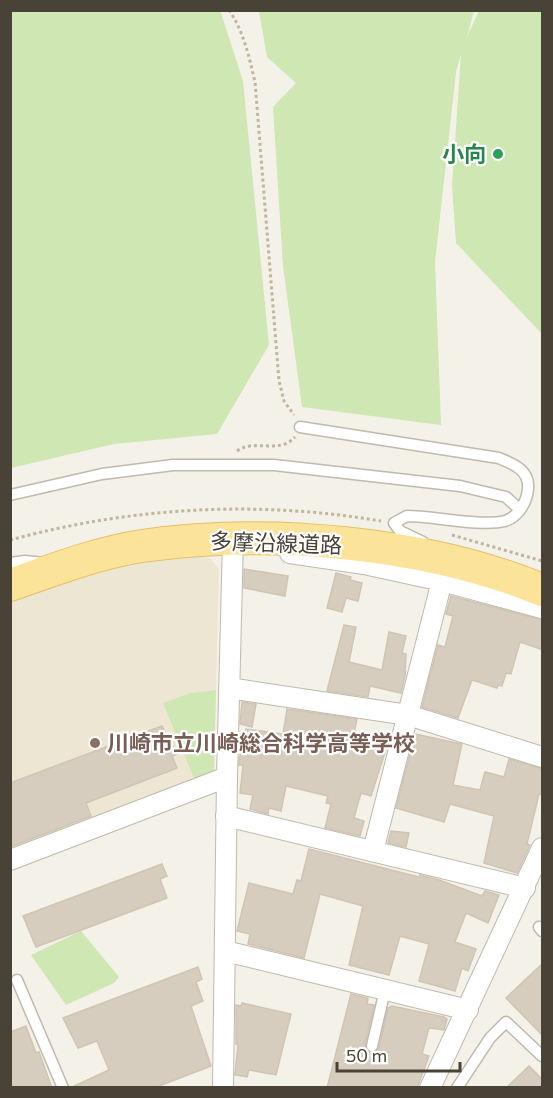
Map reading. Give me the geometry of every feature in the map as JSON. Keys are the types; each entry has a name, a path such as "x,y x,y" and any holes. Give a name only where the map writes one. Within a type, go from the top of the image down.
{"main road":[{"name":"多摩沿線道路","path":"10,585 66,566 140,546 233,539 322,541 444,571 493,573 543,590"}],"street":[{"path":"222,1087 233,539"},
{"path":"373,851 444,571 543,608"},
{"path":"229,688 408,715 543,757"},
{"path":"10,860 227,777"},
{"path":"226,816 525,888"},
{"path":"430,1088 543,848"},
{"path":"225,951 468,1010"}],"lane":[{"path":"300,427 499,458 518,467 525,474 528,492 520,510 511,518 498,522 418,516 403,517 394,523 396,528 430,547 444,571"},
{"path":"10,495 102,474 173,465 274,465 460,486 506,497 520,510"},
{"path":"10,563 26,561 66,566"},
{"path":"17,980 63,1088"},
{"path":"372,1046 385,990"},
{"path":"457,1088 490,1038 506,1022 543,1056"}],"path":[{"path":"222,464 244,446 288,444 300,427 284,401 279,381 255,82 248,50 229,10"}],"shaded area":[{"name":"川崎市立川崎総合科学高等学校","path":"186,555 210,558 219,569 216,690 191,693 196,783 11,854 11,596 115,567"}],"green space":[{"path":"11,10 220,10 243,81 269,345 217,434 114,444 11,468"},
{"path":"259,11 474,11 467,37 479,11 542,11 542,334 456,243 452,186 461,54 456,72 435,262 441,425 302,407 283,266 273,107 296,83 267,57"},
{"path":"216,690 214,776 196,783 163,703 191,693"},
{"path":"81,931 119,977 114,983 66,1005 31,955"}],"building":[{"path":"244,569 288,576 285,596 244,588"},
{"path":"336,573 362,583 358,601 346,598 342,612 327,608"},
{"path":"451,596 543,620 543,650 520,642 511,674 506,673 502,686 498,685 497,688 472,680 458,718 422,707 438,645 445,647 453,616 446,614"},
{"path":"344,625 356,627 349,662 382,670 389,632 406,636 402,653 406,654 405,676 401,693 370,686 368,697 327,691"},
{"path":"242,702 256,704 252,727 240,724"},
{"path":"287,709 357,719 354,734 388,743 371,796 361,793 354,818 364,821 360,836 325,828 331,804 326,803 328,796 286,786 281,811 269,808 268,814 250,809 253,795 240,793 243,765 239,765 239,760 246,729 283,734"},
{"path":"162,726 177,754 172,756 177,768 86,803 91,816 10,847 10,783"},
{"path":"415,734 462,744 453,785 480,790 485,772 504,777 509,759 543,769 543,794 539,794 527,844 530,845 517,873 484,863 494,816 450,804 444,822 396,808"},
{"path":"391,831 409,833 406,847 388,843"},
{"path":"309,849 439,880 482,896 485,891 499,895 488,923 466,913 455,942 476,949 468,971 462,968 455,991 419,981 429,944 400,936 389,975 349,965 363,906 320,894 304,958 248,944 250,934 237,931 249,883 293,894 297,880 301,881"},
{"path":"162,864 167,876 160,879 167,898 36,947 23,916"},
{"path":"543,963 543,1036 506,998"},
{"path":"198,967 202,979 196,982 203,1001 191,1006 211,1066 154,1088 70,1088 109,1070 97,1041 78,1048 63,1018"},
{"path":"351,994 368,998 367,1004 374,1005 365,1045 370,1053 375,1053 379,1048 388,1008 392,1006 447,1019 444,1030 429,1028 422,1054 429,1056 417,1088 327,1088"},
{"path":"242,1003 291,1014 276,1075 249,1070 247,1077 235,1075 238,1045 236,1044 236,1005 241,1006"},
{"path":"26,1026 36,1053 39,1052 52,1088 10,1088 10,1032"},
{"path":"529,1066 543,1080 543,1088 506,1088"}],"place":[{"name":"小向","path":"498,154"},
{"name":"川崎市立川崎総合科学高等学校","path":"95,743"}]}
